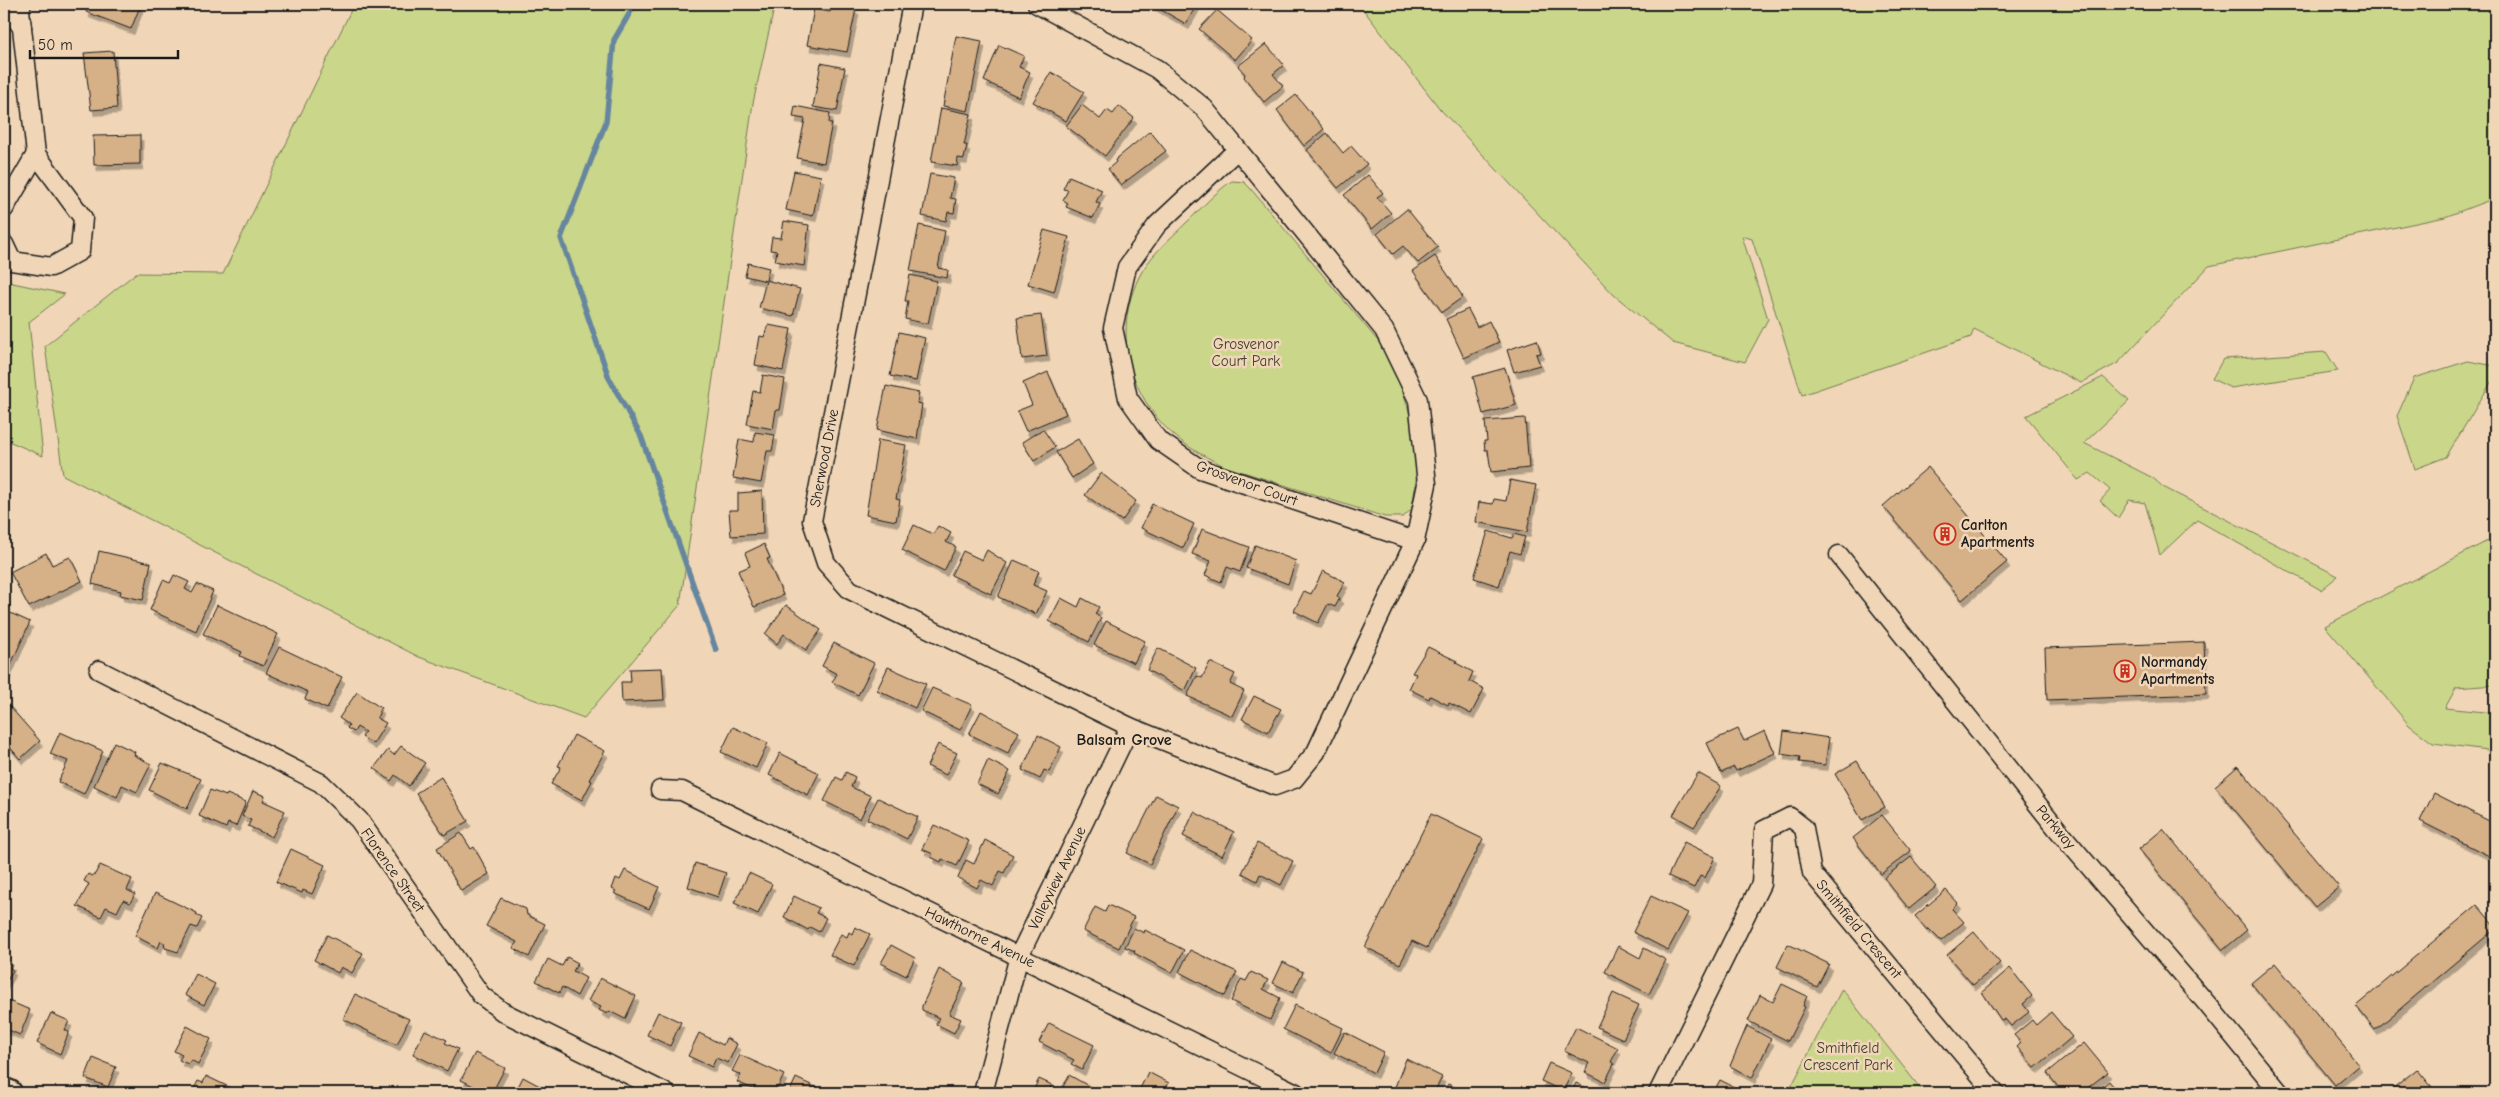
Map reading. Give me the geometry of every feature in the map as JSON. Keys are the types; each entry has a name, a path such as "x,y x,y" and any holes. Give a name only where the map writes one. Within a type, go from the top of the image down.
{"main road":[{"path":"4,1091 9,1093"}],"street":[{"path":"4,4 22,27"},
{"path":"4,244 12,261 51,267 80,251 82,218 36,154 20,10 22,4"},
{"name":"Sherwood Drive","path":"912,4 812,521 826,564 850,590 1130,727 1275,786 1294,779 1316,752 1415,541"},
{"path":"1037,4 1157,69 1204,108 1384,330 1418,400 1428,484 1415,541"},
{"name":"Grosvenor Court","path":"1237,150 1157,225 1127,267 1113,328 1128,398 1158,440 1200,470 1415,541"},
{"path":"4,209 36,154"},
{"name":"Parkway","path":"1839,555 2058,830 2208,1005 2280,1093"},
{"name":"Florence Street","path":"99,670 320,783 358,820 481,995 503,1012 666,1093"},
{"name":"Valleyview Avenue","path":"983,1093 1019,956 1130,727"},
{"name":"Hawthorne Avenue","path":"660,790 682,791 1296,1093"},
{"name":"Smithfield Crescent","path":"1658,1093 1761,884 1764,830 1790,817 1804,828 1812,873 1995,1093"}],"green space":[{"path":"354,4 775,4 753,103 680,605 584,718 419,657 63,475 45,346 136,273 223,274"},
{"path":"1359,4 2495,4 2495,198 2445,217 2209,266 2118,363 2081,383 1974,329 1971,337 1802,395 1752,239 1742,236 1768,319 1745,362 1673,343 1614,295 1440,109"},
{"name":"Grosvenor Court Park","path":"1232,181 1244,182 1250,188 1383,347 1402,388 1415,431 1418,467 1412,509 1403,517 1385,517 1224,466 1195,451 1171,433 1155,415 1142,395 1133,373 1127,350 1126,327 1130,303 1138,279 1147,263 1160,249 1214,195"},
{"path":"4,277 8,282 65,294 29,322 43,456 4,439"},
{"path":"2326,352 2338,371 2231,388 2212,379 2223,359"},
{"path":"2468,361 2495,366 2495,376 2446,457 2415,469 2397,416 2414,378"},
{"path":"2103,377 2129,401 2084,443 2153,478 2163,487 2338,576 2321,590 2197,520 2160,555 2145,503 2129,500 2118,518 2100,501 2110,490 2090,473 2078,480 2026,416"},
{"path":"2495,537 2495,685 2456,688 2445,708 2495,713 2495,751 2433,743 2409,725 2325,626"},
{"name":"Smithfield Crescent Park","path":"1842,989 1924,1093 1788,1093"}],"building":[{"path":"89,4 141,4 131,29 86,12"},
{"path":"1151,4 1197,4 1186,24"},
{"path":"832,5 856,9 847,52 807,45 814,9 830,12"},
{"path":"1217,10 1252,40 1235,60 1199,29"},
{"path":"956,36 982,41 968,111 943,106"},
{"path":"1266,44 1284,65 1273,74 1283,86 1264,102 1244,77 1245,74 1238,66"},
{"path":"999,45 1024,56 1019,67 1030,72 1019,97 984,81"},
{"path":"113,51 117,108 91,110 84,53"},
{"path":"821,63 845,68 837,111 813,107"},
{"path":"1051,72 1084,92 1066,121 1033,102"},
{"path":"1296,95 1324,129 1304,146 1277,110"},
{"path":"1082,105 1100,119 1107,110 1113,114 1119,106 1134,118 1105,156 1066,126"},
{"path":"795,106 830,113 829,123 832,123 824,163 797,158 805,119 793,117"},
{"path":"941,108 971,114 964,145 967,145 964,159 958,158 957,166 931,162"},
{"path":"1150,131 1166,151 1121,185 1108,169 1116,162 1115,160"},
{"path":"1327,133 1343,153 1351,146 1367,164 1338,188 1307,150"},
{"path":"140,135 140,164 94,165 93,136"},
{"path":"794,171 821,176 813,216 786,210"},
{"path":"930,174 954,178 950,198 956,199 954,213 948,212 946,221 922,216"},
{"path":"1368,175 1383,193 1377,197 1391,213 1372,229 1344,195"},
{"path":"1069,176 1102,190 1096,202 1100,204 1093,218 1066,207 1068,203 1063,200 1068,190 1063,189"},
{"path":"1407,209 1438,247 1418,263 1403,246 1393,254 1377,234"},
{"path":"784,221 809,225 804,266 775,261 777,251 770,250 772,237 781,238"},
{"path":"919,225 945,231 938,268 948,270 947,278 910,271"},
{"path":"1044,230 1069,237 1054,292 1028,284"},
{"path":"1435,256 1463,297 1442,312 1413,271"},
{"path":"748,263 769,268 766,280 800,289 793,316 759,308 766,281 745,276"},
{"path":"910,275 937,281 928,324 905,319 908,301 905,301"},
{"path":"1468,309 1477,327 1489,321 1499,342 1464,358 1446,319"},
{"path":"1041,315 1047,356 1022,359 1017,318"},
{"path":"768,325 791,329 783,371 755,365 760,336 764,337"},
{"path":"899,332 925,338 916,381 890,376"},
{"path":"1537,340 1541,353 1536,354 1540,365 1514,372 1507,350"},
{"path":"1505,368 1516,405 1483,414 1473,377"},
{"path":"1048,372 1066,414 1026,431 1017,411 1032,405 1023,383"},
{"path":"763,375 785,379 780,410 776,410 773,429 747,424 753,391 760,392"},
{"path":"886,386 919,393 917,403 922,404 917,439 877,430"},
{"path":"1525,418 1529,468 1491,472 1488,450 1485,450 1484,441 1487,441 1485,421"},
{"path":"1043,429 1055,447 1034,461 1022,442"},
{"path":"755,432 775,435 772,451 767,451 761,483 733,478 739,439 754,442"},
{"path":"1078,439 1093,464 1072,478 1056,452"},
{"path":"878,440 906,445 896,499 900,500 896,521 866,515"},
{"name":"Carlton Apartments","path":"1928,467 2007,562 1962,600 1883,506"},
{"path":"1101,473 1136,501 1122,521 1085,495"},
{"path":"1510,480 1536,485 1527,532 1476,522 1479,502 1493,504 1494,499 1506,501"},
{"path":"762,491 763,534 731,536 729,510 738,510 738,493"},
{"path":"1152,504 1194,524 1183,548 1141,528"},
{"path":"914,525 933,534 938,526 951,533 946,542 956,547 944,571 902,550"},
{"path":"1202,529 1249,547 1240,572 1227,567 1221,582 1205,575 1211,561 1192,554"},
{"path":"1488,531 1512,538 1514,534 1525,537 1520,554 1510,551 1499,586 1474,578"},
{"path":"764,544 770,558 767,559 783,595 754,607 738,571 750,566 745,553"},
{"path":"1255,545 1296,561 1288,584 1246,568"},
{"path":"987,550 1007,563 991,594 951,575 963,551 982,560"},
{"path":"99,551 151,563 143,600 120,595 121,591 92,584"},
{"path":"46,553 52,565 70,557 82,581 29,607 10,572"},
{"path":"1014,560 1039,571 1033,585 1047,591 1036,614 998,597"},
{"path":"1323,571 1345,582 1337,596 1340,598 1335,607 1328,604 1318,623 1294,611 1304,591 1311,594"},
{"path":"174,575 189,582 185,589 192,593 197,584 213,591 196,631 150,610 163,580 170,583"},
{"path":"1061,598 1078,607 1082,598 1099,607 1095,614 1101,618 1089,642 1049,621"},
{"path":"217,605 278,634 263,666 240,656 242,652 203,634"},
{"path":"786,605 821,630 806,650 784,634 777,644 765,634"},
{"path":"6,611 30,622 4,680 4,617"},
{"path":"1106,621 1145,641 1134,663 1094,645"},
{"name":"Normandy Apartments","path":"2204,642 2206,694 2047,700 2045,648"},
{"path":"834,643 874,663 858,695 832,682 837,674 822,666"},
{"path":"279,647 342,677 327,709 305,699 308,692 266,673"},
{"path":"1428,647 1457,661 1456,663 1473,672 1469,681 1484,689 1471,714 1449,703 1448,705 1430,696 1429,699 1409,689 1416,674 1412,673"},
{"path":"1158,648 1196,668 1185,691 1147,670"},
{"path":"1210,662 1235,674 1230,684 1244,691 1232,716 1187,696 1197,676 1202,678"},
{"path":"888,667 926,684 915,708 877,690"},
{"path":"662,668 664,700 622,702 621,682 631,682 630,669"},
{"path":"932,688 972,705 960,730 921,711"},
{"path":"357,692 381,708 377,718 386,723 373,744 362,737 365,732 357,727 354,732 347,728 349,725 339,718"},
{"path":"1254,696 1281,709 1268,732 1242,719"},
{"path":"4,700 40,741 20,759 7,744 4,747"},
{"path":"981,711 1019,732 1008,753 969,734"},
{"path":"733,727 768,743 756,768 721,752"},
{"path":"1738,729 1744,741 1765,731 1775,753 1736,771 1734,767 1721,773 1707,743"},
{"path":"1784,731 1829,738 1825,765 1799,762 1800,757 1781,754"},
{"path":"60,732 103,751 84,794 58,782 68,761 50,754"},
{"path":"574,735 605,751 589,780 592,781 582,800 551,784 561,767 558,766"},
{"path":"1038,735 1061,747 1049,772 1044,770 1040,779 1022,770"},
{"path":"114,742 135,752 134,755 151,764 137,792 122,785 117,797 94,786"},
{"path":"938,744 957,753 946,775 927,766"},
{"path":"401,746 425,763 409,786 395,775 391,781 374,768 388,750 394,755"},
{"path":"780,753 819,773 808,795 769,775"},
{"path":"988,760 1010,771 998,794 977,784"},
{"path":"1857,761 1885,807 1862,820 1835,774"},
{"path":"162,763 201,779 187,809 149,790"},
{"path":"2238,766 2339,887 2315,907 2215,786"},
{"path":"846,772 855,777 851,787 871,796 860,819 824,801 836,777 842,780"},
{"path":"1698,773 1721,786 1694,827 1673,815"},
{"path":"441,777 468,821 444,835 416,793"},
{"path":"210,790 226,796 227,794 246,802 236,826 228,823 226,828 199,816"},
{"path":"253,791 265,796 263,801 285,811 272,837 248,826 251,820 242,816"},
{"path":"2434,793 2495,824 2495,859 2420,821"},
{"path":"1156,795 1178,806 1150,864 1127,853"},
{"path":"878,798 918,817 907,839 867,819"},
{"path":"1194,812 1234,832 1222,856 1183,836"},
{"path":"1431,814 1483,839 1427,948 1412,941 1400,964 1365,947"},
{"path":"1882,815 1911,851 1881,874 1853,838"},
{"path":"934,825 969,841 957,866 942,859 941,862 931,857 933,854 922,849"},
{"path":"2163,829 2247,930 2223,950 2139,849"},
{"path":"461,833 471,849 474,847 489,874 461,891 437,848"},
{"path":"985,840 1013,855 1004,873 1000,871 993,886 981,880 977,888 958,878 966,860 974,864"},
{"path":"1684,842 1715,857 1705,878 1700,876 1694,888 1668,876"},
{"path":"1257,843 1293,861 1281,885 1260,874 1257,881 1242,873"},
{"path":"291,849 325,865 312,894 303,890 302,893 276,882"},
{"path":"1911,857 1936,887 1909,909 1884,878"},
{"path":"695,863 726,873 718,897 688,887"},
{"path":"100,865 132,879 127,890 135,894 130,903 123,900 117,912 106,907 101,917 77,906 89,884 84,881 88,874 92,876 95,874"},
{"path":"625,870 659,887 649,909 614,893 616,891 612,889 616,878 620,880"},
{"path":"749,873 772,884 758,914 734,903"},
{"path":"1946,890 1958,903 1952,909 1964,922 1941,941 1928,928 1927,930 1915,916"},
{"path":"155,893 197,913 196,915 202,918 197,928 191,926 178,952 165,948 164,943 161,941 158,948 135,936"},
{"path":"794,896 819,908 816,913 826,918 819,932 810,927 808,930 784,917"},
{"path":"1651,896 1688,913 1668,950 1633,932"},
{"path":"501,898 526,909 527,915 545,924 529,957 513,948 517,942 486,926"},
{"path":"1108,905 1134,917 1119,948 1083,931 1095,907 1105,912"},
{"path":"2477,905 2495,926 2495,929 2375,1030 2356,1006"},
{"path":"855,927 870,934 854,966 830,955 841,934 847,937 849,932 852,934"},
{"path":"1134,928 1144,933 1145,930 1184,950 1172,973 1125,947"},
{"path":"1974,932 2000,963 1973,985 1947,955"},
{"path":"327,935 363,953 352,973 341,967 338,973 314,960"},
{"path":"1788,944 1829,964 1817,987 1777,967"},
{"path":"891,945 915,958 906,976 881,963"},
{"path":"1618,946 1640,958 1644,948 1666,960 1649,994 1605,972"},
{"path":"1190,950 1237,972 1225,996 1179,972"},
{"path":"567,957 578,963 573,971 586,978 577,996 562,987 559,993 536,981 548,959 562,966"},
{"path":"4,961 12,965 10,968 13,970 4,986"},
{"path":"1283,962 1303,972 1293,993 1273,983"},
{"path":"2275,963 2359,1065 2335,1085 2251,983"},
{"path":"2010,968 2032,996 2023,1004 2029,1012 2011,1026 2005,1019 2001,1020 1982,992"},
{"path":"939,969 964,983 949,1014 961,1019 954,1033 936,1024 939,1018 922,1010 922,1006"},
{"path":"1251,972 1268,980 1263,989 1280,998 1270,1020 1231,1001 1241,979 1246,981"},
{"path":"196,974 215,984 204,1005 185,995"},
{"path":"600,978 636,996 625,1019 609,1011 607,1014 599,1010 601,1007 588,1001"},
{"path":"1782,984 1807,996 1803,1006 1805,1007 1788,1041 1748,1021 1760,995 1773,1002"},
{"path":"1613,993 1639,1005 1623,1039 1597,1027"},
{"path":"355,994 409,1019 397,1045 343,1019"},
{"path":"4,999 30,1010 20,1035 4,1028"},
{"path":"1295,1005 1343,1028 1331,1053 1283,1029"},
{"path":"658,1012 681,1022 670,1046 647,1035"},
{"path":"2051,1012 2072,1037 2035,1068 2017,1047 2021,1043 2014,1035 2032,1020 2036,1025"},
{"path":"51,1013 69,1021 65,1030 69,1032 60,1054 37,1043"},
{"path":"1049,1023 1094,1045 1082,1070 1071,1064 1074,1060 1039,1042"},
{"path":"187,1026 211,1039 198,1064 191,1060 188,1064 179,1060 182,1055 174,1051"},
{"path":"1747,1026 1771,1039 1752,1078 1730,1066"},
{"path":"1576,1027 1618,1048 1611,1062 1614,1064 1605,1082 1585,1072 1589,1063 1564,1051"},
{"path":"425,1030 447,1040 445,1043 458,1049 447,1071 413,1054"},
{"path":"1345,1032 1384,1052 1374,1073 1334,1053"},
{"path":"699,1033 723,1045 726,1038 737,1044 728,1063 716,1058 712,1067 688,1056"},
{"path":"2084,1043 2108,1072 2081,1093 2063,1093 2047,1073"},
{"path":"475,1053 505,1068 492,1093 488,1093 461,1080"},
{"path":"740,1055 784,1075 775,1093 762,1093 737,1082 741,1075 732,1071"},
{"path":"93,1058 116,1067 108,1087 85,1078"},
{"path":"1406,1059 1442,1077 1434,1093 1416,1093 1405,1088 1403,1091 1395,1087"},
{"path":"1549,1063 1572,1073 1563,1091 1541,1081"},
{"path":"2417,1069 2437,1093 2387,1093"},
{"path":"1148,1072 1169,1083 1163,1093 1138,1093"},
{"path":"1069,1075 1094,1089 1091,1093 1060,1093"},
{"path":"206,1076 231,1088 228,1093 192,1093 198,1081 203,1083"},
{"path":"523,1077 549,1091 548,1093 515,1093"},
{"path":"796,1078 828,1093 789,1093"},
{"path":"1039,1079 1052,1085 1049,1091 1053,1093 1032,1093"},
{"path":"1720,1080 1744,1092 1713,1093"},
{"path":"2109,1081 2119,1093 2094,1093"},
{"path":"1576,1083 1597,1093 1571,1093"},
{"path":"1448,1084 1467,1093 1443,1093"}],"waterway":[{"path":"635,4 614,40 606,122 561,238 609,378 641,436 716,650"}],"place":[{"name":"Carlton Apartments","path":"1945,534"},
{"name":"Normandy Apartments","path":"2125,671"}],"district":[{"name":"Balsam Grove","path":"1124,739"}]}
